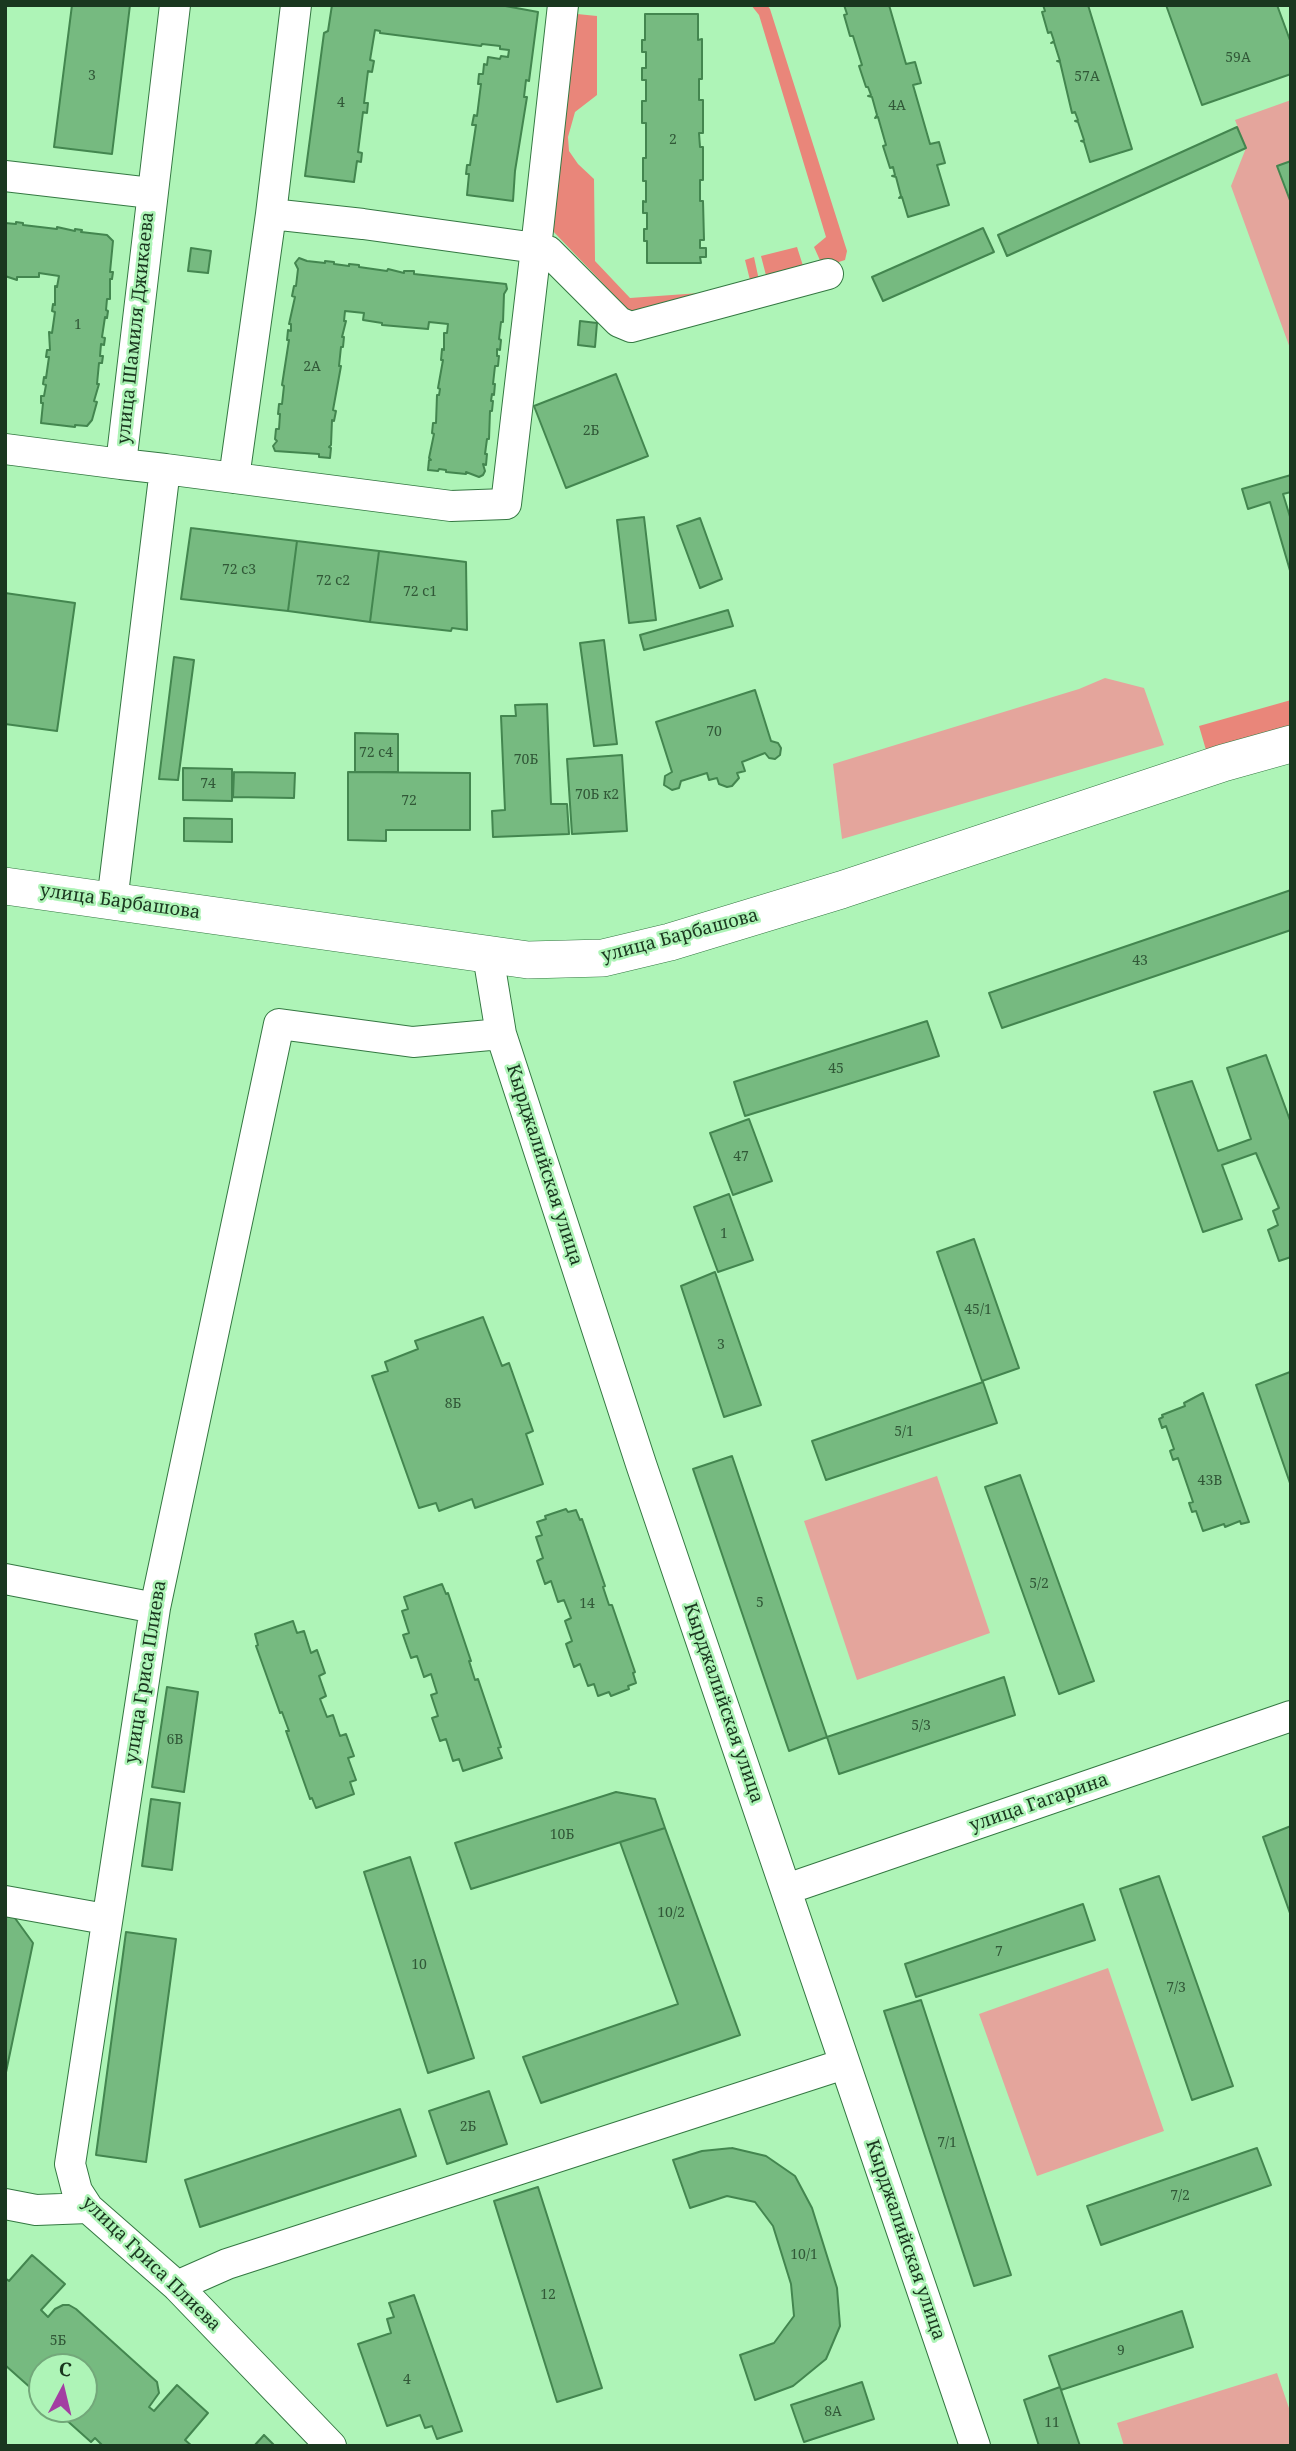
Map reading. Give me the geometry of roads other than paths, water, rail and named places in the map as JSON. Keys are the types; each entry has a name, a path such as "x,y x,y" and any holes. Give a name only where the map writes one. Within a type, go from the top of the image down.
{"main road":[{"name":"улица Барбашова","path":"5,886 488,956 528,960 603,958 670,942 918,866 1223,763 1291,744"}],"street":[{"name":"улица Шамиля Джикаева","path":"175,5 121,464 451,506 506,505 536,248"},
{"path":"234,478 271,214 296,5"},
{"path":"536,248 563,5"},
{"path":"5,176 151,193"},
{"path":"271,214 363,224 548,251 619,323 631,327 828,274"},
{"path":"5,449 121,464"},
{"path":"112,902 166,469"},
{"name":"Кырджалийская улица","path":"488,956 501,1034 641,1464 975,2446"},
{"name":"улица Гриса Плиева","path":"331,2446 177,2286 88,2208 77,2192 70,2164 155,1608 279,1024 413,1042 501,1034"},
{"path":"5,1578 155,1608"},
{"name":"улица Гагарина","path":"787,1889 1291,1716"},
{"path":"5,1900 107,1921"},
{"path":"177,2286 227,2264 844,2064"},
{"path":"5,2204 36,2210 88,2208"}]}
